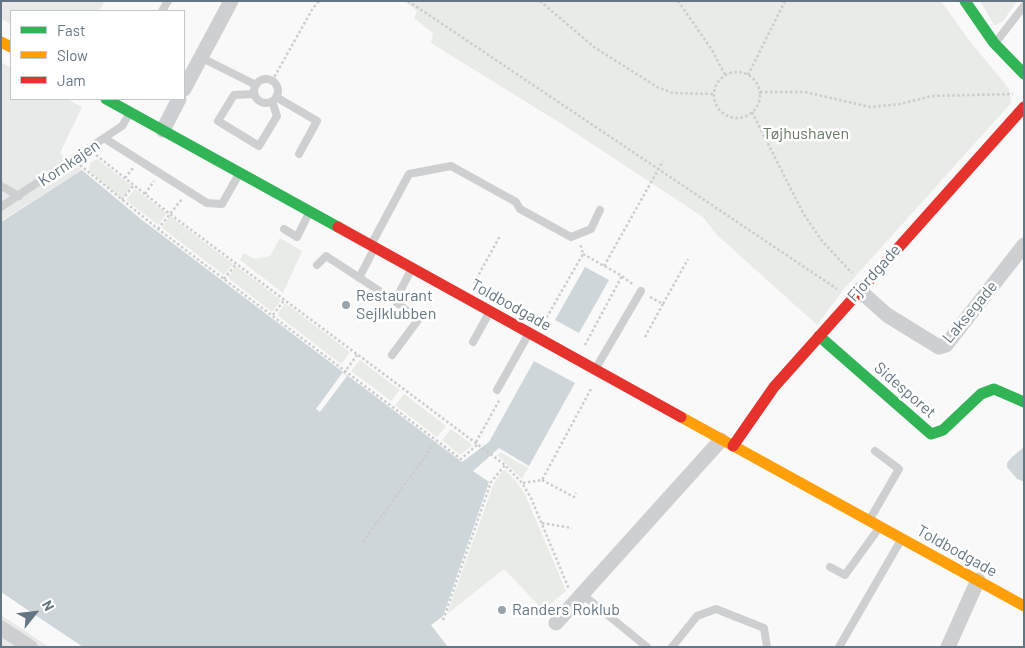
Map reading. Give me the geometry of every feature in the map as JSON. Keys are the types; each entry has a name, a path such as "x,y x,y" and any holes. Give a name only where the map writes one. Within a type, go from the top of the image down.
{"street":[{"path":"185,87 231,1"},
{"path":"965,1 994,43 1024,74"},
{"name":"Toldbodgade","path":"108,100 1024,606"},
{"path":"163,130 178,100"},
{"name":"Fjordgade","path":"556,624 727,443 861,287 1024,107"},
{"name":"Laksegade","path":"861,287 887,315 939,347 946,345 1024,245"},
{"name":"Sidesporet","path":"818,336 932,434 943,430 981,394 994,389 1024,402"},
{"path":"948,647 978,580"},
{"path":"1,628 30,647"}],"lane":[{"path":"994,43 1024,6"},
{"path":"200,57 256,85"},
{"path":"254,94 256,85 261,80 272,81 277,87 274,99 277,116 259,146 218,120 234,95 254,94 262,102 274,99 317,121 299,154"},
{"name":"Kornkajen","path":"1,207 122,126 130,112"},
{"path":"104,138 207,203 222,204 240,173"},
{"path":"359,278 409,174 451,166 516,202 520,209 571,237 591,229 600,210"},
{"path":"1,186 19,196"},
{"path":"284,229 297,236 310,211"},
{"path":"317,265 326,256 395,301 418,320 392,355"},
{"path":"395,301 412,268"},
{"path":"598,371 641,291"},
{"path":"473,342 490,311"},
{"path":"497,390 532,335"},
{"path":"869,520 899,469 875,451"},
{"path":"830,567 845,575 880,526"},
{"name":"Toldbodgade","path":"840,647 902,538"},
{"path":"580,597 647,647"},
{"path":"672,647 698,616 716,610 764,628 767,647"}],"path":[{"path":"272,81 319,1"},
{"path":"408,1 841,292"},
{"path":"540,1 594,47 657,86 673,93 713,94"},
{"path":"678,1 712,50 725,75"},
{"path":"748,74 785,1"},
{"path":"737,71 748,74 758,85 760,92 757,107 752,112 746,117 730,118 718,108 713,94 715,86 725,75 737,71"},
{"path":"760,92 805,92 870,107 889,106 932,96 1011,93 1017,95"},
{"path":"752,112 803,213 822,240 861,287"},
{"path":"89,149 170,214 505,465 522,483 531,498 570,590 580,597"},
{"path":"74,159 158,229 461,459 477,443 504,394 497,390"},
{"path":"604,266 663,161"},
{"path":"145,194 159,174"},
{"path":"122,200 134,185"},
{"path":"158,229 188,192"},
{"path":"578,234 583,254 622,276 641,291 663,304"},
{"path":"466,298 500,236"},
{"path":"532,335 583,254"},
{"path":"645,337 688,259"},
{"path":"224,279 236,264"},
{"path":"577,360 622,276"},
{"path":"273,315 284,300"},
{"path":"345,372 357,355"},
{"path":"542,480 598,371"},
{"path":"363,542 434,444"},
{"path":"443,620 491,482 505,465"},
{"path":"522,483 542,480 574,497 576,493"},
{"path":"542,523 572,528"}],"shaded area":[{"path":"1,1 105,1 100,10 10,10 10,24 1,19"},
{"path":"1,62 10,67 10,100 69,100 82,107 60,153 82,170 1,221"},
{"path":"82,170 142,220 462,462 489,442 534,361 575,383 529,466 499,448 473,471 489,482 443,616 431,625 448,647 83,647 1,592 1,222"},
{"path":"585,267 609,280 579,333 555,320"},
{"path":"1024,447 1024,481 1022,481 1017,479 1007,467 1007,463"},
{"path":"1,615 49,647 1,647"}],"green space":[{"name":"Tøjhushaven","path":"404,1 941,1 969,40 1009,89 1011,103 844,289 817,325 716,234 703,217 565,126 431,43 433,33 414,18 417,11"},
{"path":"980,1 1017,1 1003,21 994,25"},
{"path":"97,159 132,186 122,199 89,171 90,163"},
{"path":"135,189 167,213 158,225 126,200"},
{"path":"170,216 233,264 224,275 162,228"},
{"path":"280,238 302,251 283,293 240,260 244,253 254,259 270,256"},
{"path":"236,266 281,300 272,312 228,278"},
{"path":"285,303 350,352 341,364 277,315"},
{"path":"360,360 400,390 391,401 351,371"},
{"path":"404,394 446,426 437,437 395,405"},
{"path":"451,429 473,445 460,455 442,440"},
{"path":"500,452 528,468 522,479 498,456"},
{"path":"504,469 525,494 566,591 543,610 504,569 447,614 494,483"}],"pier":[{"path":"343,372 347,376 320,412 316,409"}],"traffic: fast":[{"path":"965,1 994,43 1024,74"},
{"path":"108,100 338,227"},
{"path":"819,336 931,434 943,430 981,394 994,389 1024,402"}],"traffic: slow":[{"path":"1,42 10,46"},
{"path":"681,417 1024,606"}],"traffic: jam":[{"path":"733,446 774,387 1024,107"},
{"path":"338,227 681,417"}],"place":[{"name":"Restaurant Sejlklubben","path":"346,305"},
{"name":"Randers Roklub","path":"502,610"}]}
